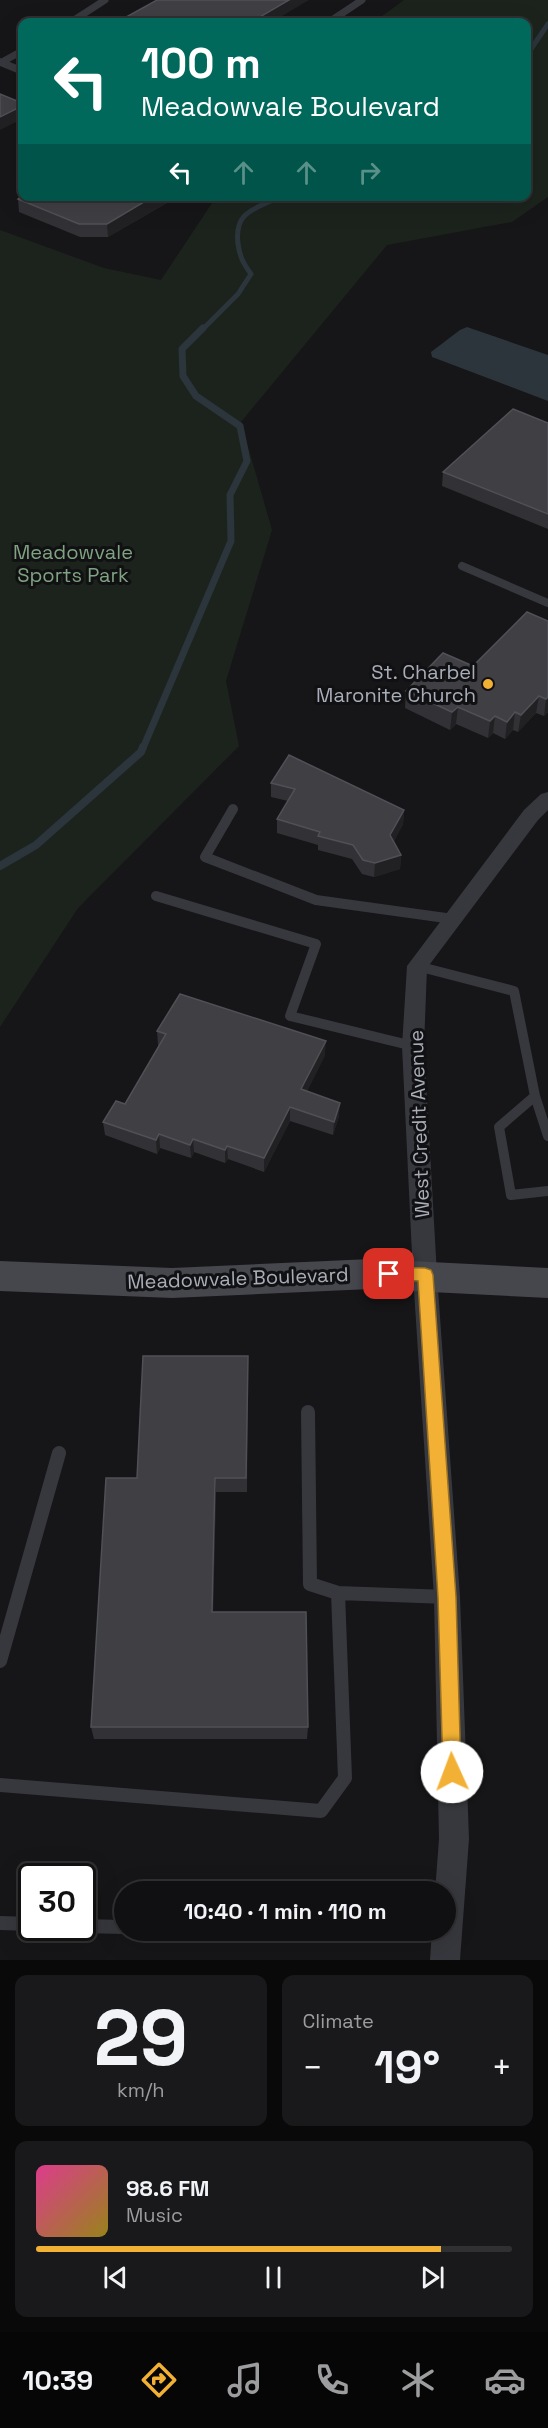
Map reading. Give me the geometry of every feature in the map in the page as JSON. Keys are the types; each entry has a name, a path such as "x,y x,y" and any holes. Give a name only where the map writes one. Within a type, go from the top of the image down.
{"main road":[{"name":"Meadowvale Boulevard","path":"0,1276 172,1283 371,1274 548,1283"}],"street":[{"path":"1,62 18,68"},
{"path":"417,966 531,815 548,799"},
{"name":"West Credit Avenue","path":"417,966 413,1046 425,1275 447,1597 454,1839 451,1881"},
{"name":"West Credit Avenue","path":"445,1960 446,1941"}],"lane":[{"path":"77,18 105,0"},
{"path":"335,18 362,0"},
{"path":"1,62 18,53"},
{"path":"462,566 548,603"},
{"path":"233,809 205,857 316,900 453,919"},
{"path":"156,896 315,944 290,1016 413,1046"},
{"path":"417,966 513,991 535,1096 548,1136"},
{"path":"535,1096 499,1127 511,1195 548,1191"},
{"path":"308,1413 310,1584 338,1593 447,1597"},
{"path":"0,1661 59,1453"},
{"path":"0,1785 321,1811 345,1778 338,1593"},
{"path":"0,1923 18,1924"},
{"path":"96,1926 114,1927"}],"green space":[{"name":"Meadowvale Sports Park","path":"404,0 548,0 548,197 512,222 387,245 241,422 272,530 226,681 239,746 78,908 0,1027 0,230 104,268 161,280 213,201 531,201 531,18 379,18"}],"shaded area":[{"path":"467,327 548,355 548,401 432,357 431,352"}],"building":[{"path":"157,0 289,0 258,18 124,18"},
{"path":"0,94 18,101 18,108 0,117"},
{"path":"23,201 146,201 107,224 79,224"},
{"path":"513,409 548,423 548,514 443,472"},
{"name":"St. Charbel Maronite Church","path":"527,612 548,621 548,697 546,699 539,696 521,715 515,712 507,722 495,716 490,721 458,707 452,712 406,691 443,653 473,666"},
{"path":"289,755 404,810 390,835 401,855 375,863 363,860 353,845 318,836 320,832 277,819 295,789 271,783"},
{"path":"180,994 326,1041 301,1089 340,1103 334,1122 290,1107 264,1158 227,1146 225,1150 193,1139 190,1145 159,1134 156,1140 103,1122 116,1101 125,1104 166,1034 157,1031"},
{"path":"143,1356 248,1356 246,1478 215,1478 212,1612 306,1612 308,1727 91,1727 106,1478 137,1478"}],"waterway":[{"path":"531,49 548,24"},
{"path":"202,330 238,294 251,274 240,253 239,224 248,212 270,201"},
{"path":"143,748 231,541 230,495 247,461 240,426 196,396 183,376 182,349 203,328"},
{"path":"0,866 36,845 141,752 143,747"}],"place":[{"name":"St. Charbel Maronite Church","path":"488,684"}],"route":[{"path":"389,1274 425,1275 447,1597 452,1772"}]}
